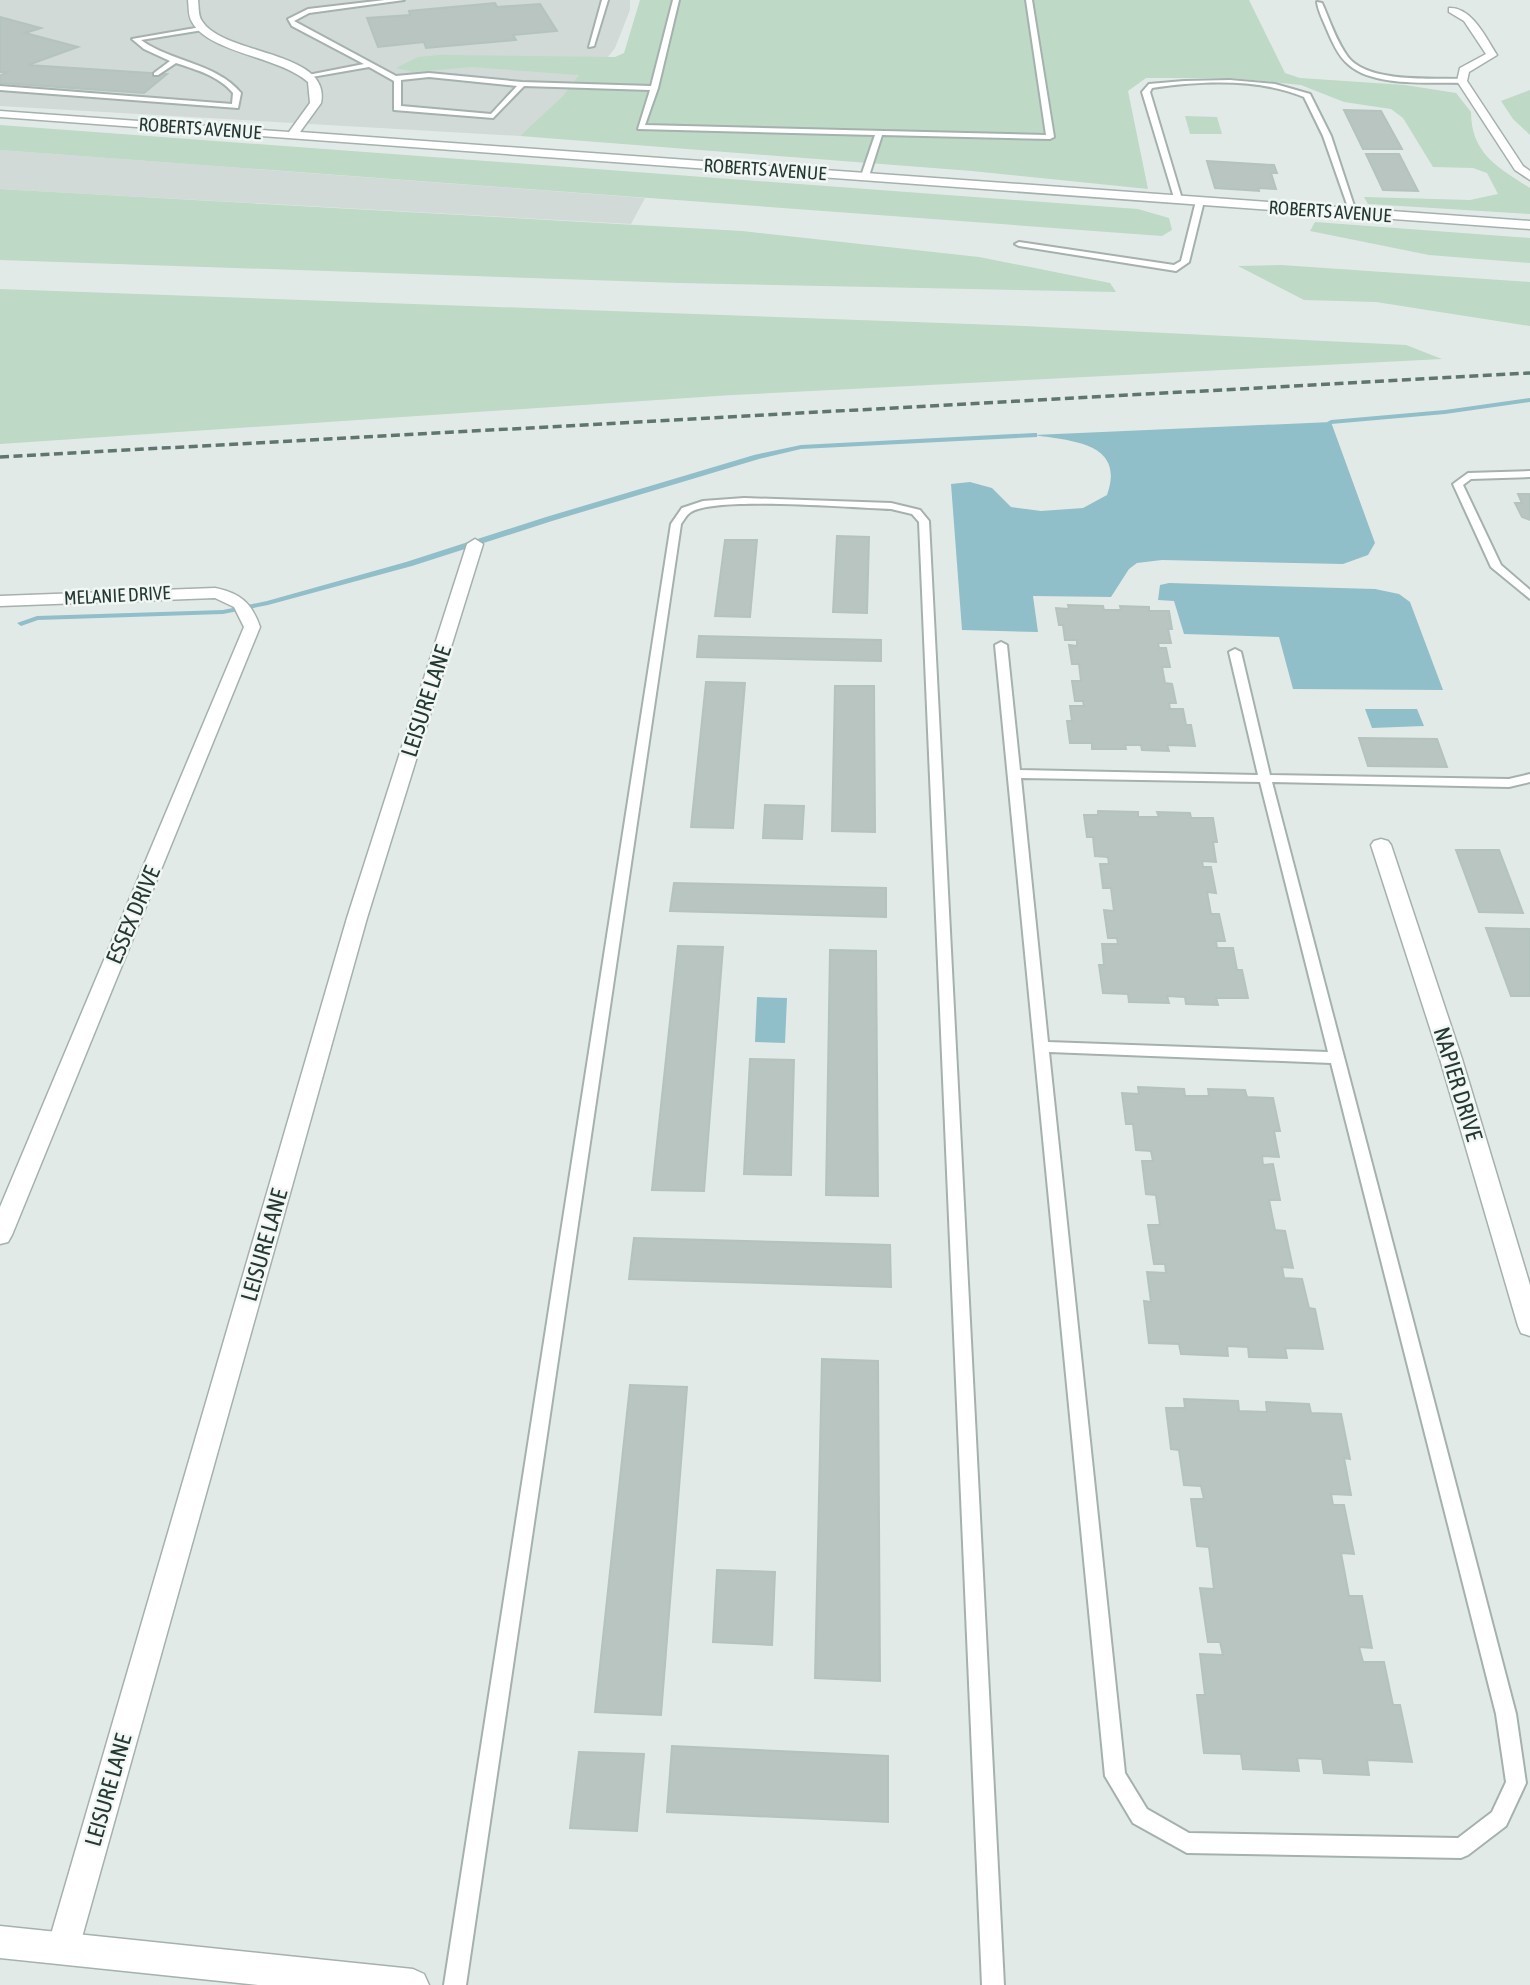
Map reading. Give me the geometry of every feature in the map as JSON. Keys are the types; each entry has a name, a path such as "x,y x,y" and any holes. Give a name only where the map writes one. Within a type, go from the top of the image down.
{"street":[{"path":"193,0 194,19 201,29 224,42 290,65 308,77 317,97 314,106 293,134"},
{"path":"1452,10 1468,19 1492,55 1464,70 1462,81 1519,168 1530,177"},
{"name":"ROBERTS AVENUE","path":"0,114 1530,225"},
{"name":"LEISURE LANE","path":"63,1948 357,918 475,544"},
{"name":"MELANIE DRIVE","path":"0,601 178,592 215,593 241,604"},
{"name":"ESSEX DRIVE","path":"0,1235 249,638 251,627 241,604"},
{"name":"NAPIER DRIVE","path":"1381,845 1451,1059 1530,1326"},
{"path":"0,1942 413,1985"}],"lane":[{"path":"401,0 308,11 290,20 398,80 397,108 493,116 522,84"},
{"path":"591,46 605,0"},
{"path":"676,0 654,88 640,127 1050,137 1029,0"},
{"path":"1319,3 1346,57 1357,68 1391,76 1462,81"},
{"path":"0,88 130,95 235,106 237,93 223,79 173,61 143,47 135,40 201,29"},
{"path":"156,74 173,61"},
{"path":"308,77 371,65"},
{"path":"395,78 429,75 522,84 654,88"},
{"path":"1178,199 1146,92 1149,86 1181,82 1280,86 1307,96 1327,136 1354,213"},
{"path":"865,176 879,134"},
{"path":"1019,244 1176,268 1185,262 1200,201"},
{"path":"1530,474 1468,476 1458,484 1496,567 1530,596"},
{"path":"454,1985 676,524 686,510 703,504 744,501 891,506 916,512 925,521 993,1985"},
{"path":"1514,582 1530,582"},
{"path":"1001,645 1115,1776 1140,1816 1187,1843 1461,1848 1499,1819 1516,1783 1506,1714 1265,779 1235,652"},
{"path":"1015,774 1509,783 1530,778"},
{"path":"1042,1047 1337,1058"}],"shaded area":[{"path":"0,0 630,0 630,10 615,48 599,68 520,136 0,106"},
{"path":"0,150 645,198 631,224 0,189"}],"green space":[{"path":"640,0 1249,0 1285,73 1300,78 1405,85 1456,93 1471,112 1476,138 1488,158 1530,188 1530,214 1368,204 1364,197 1470,200 1498,194 1487,173 1473,168 1433,167 1403,118 1391,109 1344,102 1301,85 1232,78 1146,78 1128,91 1148,189 972,171 520,136 563,96 579,75 472,67 413,72 396,68 418,57 440,55 615,57 624,53"},
{"path":"1530,90 1530,135 1513,119 1501,101"},
{"path":"1185,116 1217,117 1222,134 1190,134"},
{"path":"0,125 1138,209 1169,218 1172,230 1162,236 0,150"},
{"path":"0,189 742,231 979,257 1110,283 1116,292 680,283 0,260"},
{"path":"1315,222 1530,238 1530,263 1429,255 1310,231"},
{"path":"1281,265 1530,282 1530,326 1376,302 1304,300 1238,266"},
{"path":"0,289 1024,326 1406,345 1442,359 732,395 0,444"}],"water":[{"path":"1331,422 1375,543 1368,555 1343,564 1162,560 1137,563 1129,569 1111,597 1033,596 1038,632 962,630 951,484 970,482 992,488 1011,507 1041,511 1083,508 1107,495 1111,477 1109,464 1102,454 1092,447 1064,439 1034,435"},
{"path":"1169,583 1375,589 1399,594 1410,602 1443,690 1293,689 1279,637 1184,634 1174,601 1158,600 1160,585"},
{"path":"1365,709 1417,709 1424,726 1372,728"},
{"path":"757,997 787,998 785,1043 755,1042"}],"building":[{"path":"495,3 497,7 540,4 557,31 513,35 516,40 426,48 424,42 378,47 367,18 410,15 409,11"},
{"path":"0,17 41,28 25,33 78,47 28,65 167,74 144,93 0,83 0,76 7,72 0,72"},
{"path":"1344,110 1381,111 1402,149 1363,149"},
{"path":"1366,154 1399,154 1418,191 1383,190"},
{"path":"1207,161 1274,165 1277,173 1271,173 1276,189 1258,188 1259,191 1215,188"},
{"path":"1518,494 1530,494 1530,520 1522,517 1515,503 1522,503"},
{"path":"837,536 869,537 867,613 833,612"},
{"path":"725,540 757,540 750,617 715,616"},
{"path":"1068,605 1103,606 1104,610 1121,610 1120,606 1169,611 1172,629 1168,629 1171,643 1158,643 1159,648 1166,648 1170,667 1162,667 1165,683 1172,684 1176,703 1169,703 1170,709 1183,709 1186,725 1191,725 1195,746 1167,745 1169,751 1142,750 1141,745 1125,745 1126,749 1092,749 1092,743 1070,743 1067,721 1072,721 1070,706 1084,706 1083,701 1075,701 1072,681 1081,681 1079,664 1072,664 1069,645 1077,646 1077,640 1065,640 1063,625 1059,625 1056,608 1069,609"},
{"path":"699,636 881,640 881,661 697,657"},
{"path":"706,682 745,683 733,828 691,827"},
{"path":"835,686 874,686 875,832 832,831"},
{"path":"1359,738 1437,739 1447,767 1368,766"},
{"path":"765,805 804,806 802,839 763,838"},
{"path":"1098,811 1138,812 1138,817 1159,817 1157,812 1190,813 1191,818 1213,818 1217,842 1213,842 1216,862 1202,861 1203,867 1211,867 1216,893 1207,892 1211,914 1219,914 1225,941 1216,941 1217,948 1233,948 1237,970 1242,970 1248,998 1216,998 1218,1005 1186,1004 1185,997 1167,996 1169,1003 1129,1002 1128,994 1103,993 1099,965 1104,965 1102,944 1118,944 1117,938 1108,938 1104,910 1114,911 1111,888 1103,888 1100,864 1109,864 1108,857 1095,856 1093,837 1087,837 1084,815 1098,815"},
{"path":"1456,850 1499,850 1523,913 1479,912"},
{"path":"674,883 886,888 886,917 670,911"},
{"path":"1486,928 1530,929 1530,996 1511,996"},
{"path":"678,946 723,947 704,1191 652,1190"},
{"path":"830,950 876,951 878,1196 826,1195"},
{"path":"750,1059 794,1060 791,1175 744,1174"},
{"path":"1138,1087 1184,1089 1185,1096 1209,1096 1208,1089 1245,1090 1247,1097 1273,1098 1280,1131 1274,1131 1279,1157 1262,1156 1263,1165 1273,1164 1280,1200 1269,1200 1275,1230 1285,1231 1293,1268 1282,1267 1284,1278 1302,1279 1309,1308 1315,1309 1323,1349 1285,1348 1287,1358 1249,1357 1248,1347 1227,1346 1228,1356 1181,1354 1179,1344 1149,1343 1144,1301 1151,1302 1147,1272 1166,1273 1165,1264 1154,1264 1148,1225 1160,1225 1156,1195 1146,1194 1142,1161 1153,1161 1151,1151 1136,1150 1133,1124 1126,1124 1122,1093 1139,1094"},
{"path":"634,1238 890,1245 891,1287 629,1279"},
{"path":"822,1359 878,1361 880,1681 815,1678"},
{"path":"630,1385 687,1387 661,1715 595,1712"},
{"path":"1184,1399 1238,1401 1239,1411 1267,1412 1266,1402 1309,1404 1311,1413 1341,1414 1350,1459 1344,1458 1351,1495 1331,1494 1333,1505 1344,1505 1354,1554 1341,1553 1349,1596 1362,1596 1372,1648 1359,1647 1363,1662 1384,1662 1393,1705 1400,1705 1412,1762 1367,1760 1369,1775 1324,1773 1322,1759 1297,1758 1299,1771 1243,1769 1241,1754 1204,1753 1197,1695 1205,1695 1200,1654 1223,1655 1220,1642 1208,1642 1200,1588 1214,1589 1209,1547 1197,1546 1191,1499 1204,1499 1201,1486 1184,1485 1179,1450 1171,1449 1166,1408 1185,1408"},
{"path":"717,1570 775,1572 772,1645 713,1642"},
{"path":"672,1746 888,1756 888,1822 667,1812"},
{"path":"579,1752 644,1754 637,1831 570,1828"}],"waterway":[{"path":"1331,422 1445,412 1530,400"},
{"path":"21,623 37,618 223,612 268,603 409,564 757,457 801,447 1034,435"}],"railway":[{"path":"0,457 1530,373"}]}
